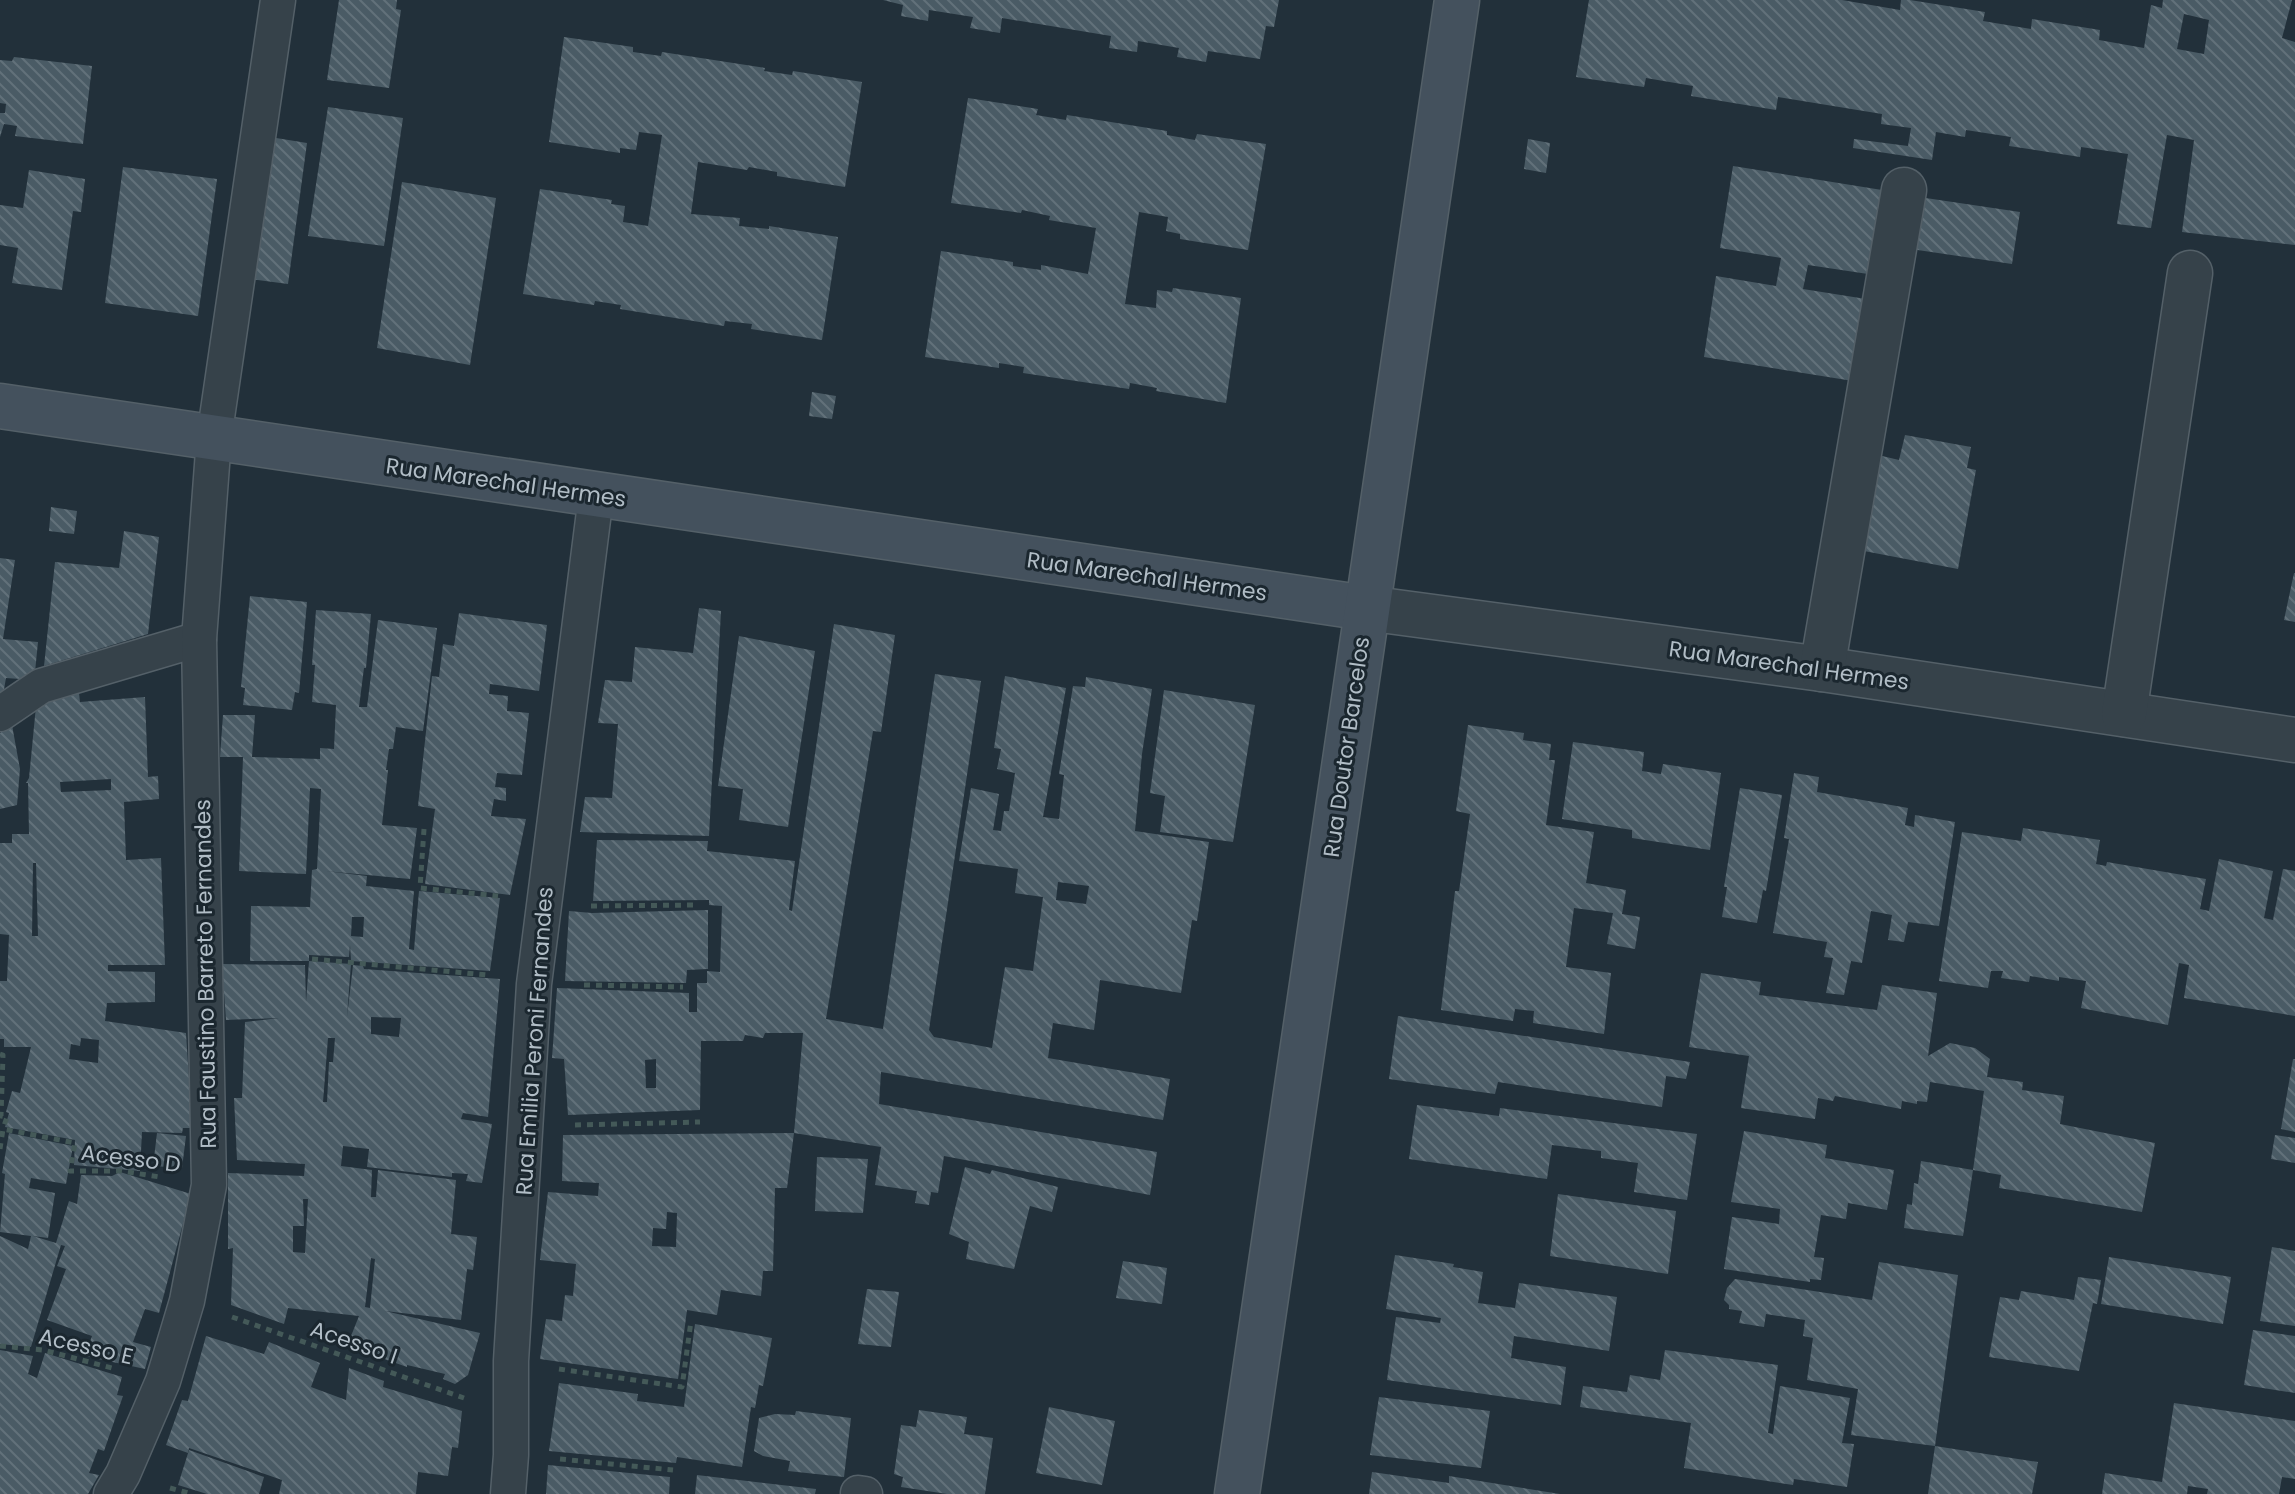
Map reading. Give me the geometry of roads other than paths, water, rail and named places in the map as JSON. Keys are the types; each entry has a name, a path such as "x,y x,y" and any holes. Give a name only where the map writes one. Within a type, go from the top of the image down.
{"street":[{"name":"Rua Doutor Barcelos","path":"1237,1494 1457,0"},
{"path":"1822,669 1904,190"},
{"path":"2124,714 2190,273"},
{"name":"Rua Marechal Hermes","path":"0,406 596,496 1366,608 1822,669 2295,740"}],"lane":[{"name":"Rua Faustino Barreto Fernandes","path":"111,1494 123,1474 163,1381 187,1301 209,1185 199,639 214,438 278,0"},
{"name":"Rua Emilia Peroni Fernandes","path":"508,1494 511,1361 534,984 596,496"},
{"path":"0,714 41,686 199,639"}]}
